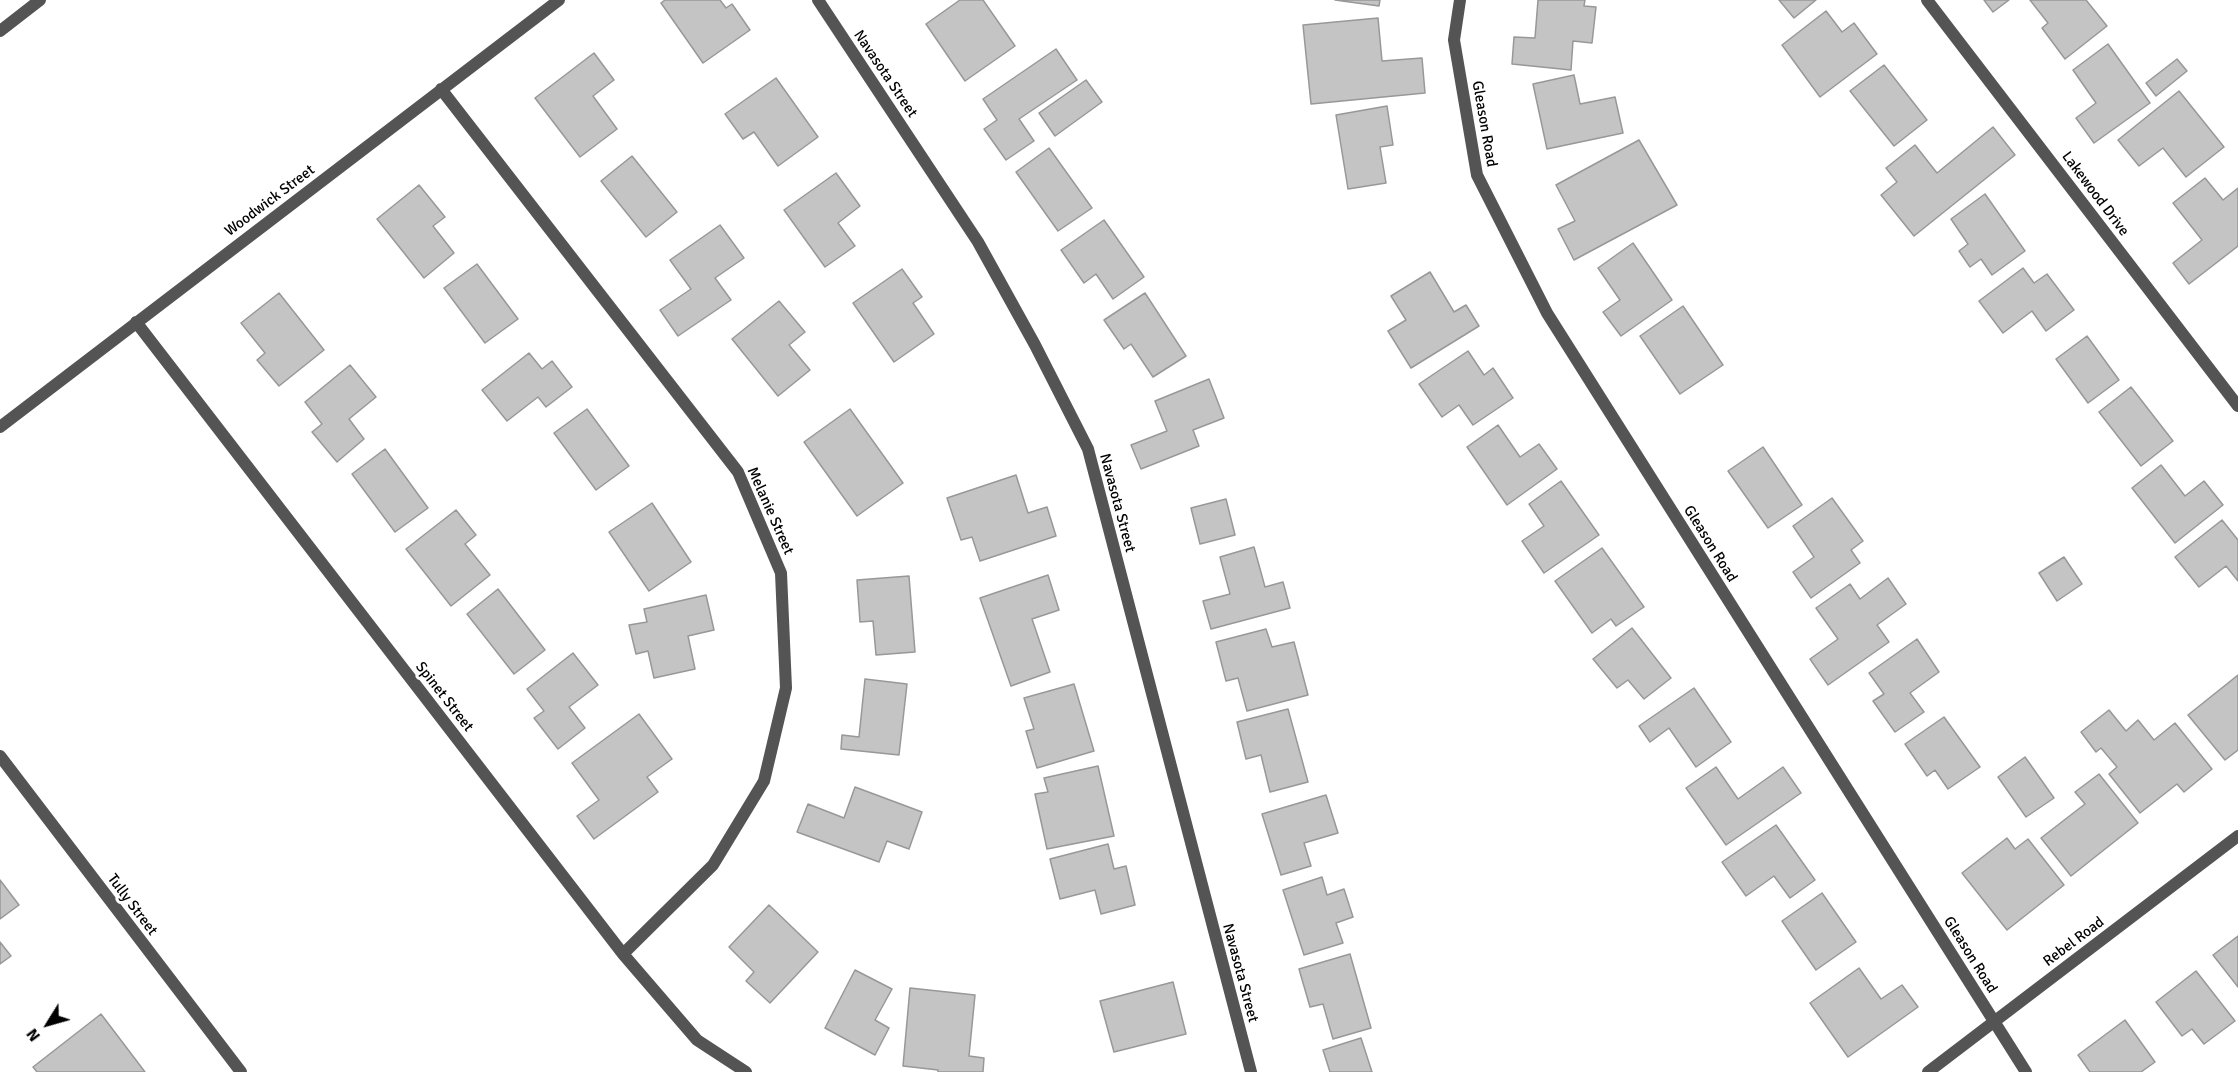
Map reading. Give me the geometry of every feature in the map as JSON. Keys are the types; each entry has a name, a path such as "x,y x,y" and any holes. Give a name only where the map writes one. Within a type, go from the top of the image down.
{"street":[{"path":"0,31 40,0"},
{"name":"Woodwick Street","path":"0,428 558,0"},
{"name":"Navasota Street","path":"818,0 978,242 1035,345 1088,450 1251,1072"},
{"name":"Gleason Road","path":"1460,0 1454,40 1477,175 1547,313 2026,1072"},
{"name":"Lakewood Drive","path":"1927,0 2238,406"},
{"name":"Melanie Street","path":"441,89 738,472 781,573 786,688 764,781 713,865 623,954"},
{"name":"Spinet Street","path":"136,322 623,954 697,1040 746,1072"},
{"name":"Tully Street","path":"0,756 241,1072"},
{"name":"Rebel Road","path":"1928,1072 2238,836"}],"building":[{"path":"665,0 720,0 726,8 732,4 750,30 703,63 661,3"},
{"path":"960,0 983,0 1015,46 965,81 926,24"},
{"path":"1335,0 1380,0 1379,6"},
{"path":"1538,0 1585,0 1584,6 1596,7 1592,43 1573,41 1571,70 1512,64 1514,37 1535,38"},
{"path":"1779,0 1816,0 1794,18"},
{"path":"1984,0 2009,0 1993,12"},
{"path":"2030,0 2086,0 2107,26 2065,59 2042,28 2048,23"},
{"path":"1826,11 1842,32 1854,23 1877,54 1820,97 1782,45"},
{"path":"1378,18 1382,61 1422,58 1425,93 1311,104 1303,25"},
{"path":"2108,44 2150,103 2094,143 2076,118 2096,103 2073,70"},
{"path":"1056,49 1077,80 1019,119 1034,141 1006,160 984,129 997,120 983,99"},
{"path":"594,53 614,80 593,96 617,129 580,157 535,98"},
{"path":"2177,59 2187,71 2156,96 2146,83"},
{"path":"1884,65 1927,120 1894,146 1850,91"},
{"path":"1574,75 1580,104 1615,97 1623,133 1547,149 1533,84"},
{"path":"776,78 818,137 778,166 754,132 743,139 725,114"},
{"path":"1086,80 1102,102 1055,136 1039,113"},
{"path":"2179,91 2224,147 2186,177 2163,148 2139,166 2118,140"},
{"path":"1387,106 1393,145 1380,147 1386,183 1348,189 1336,115"},
{"path":"1993,127 2015,155 1914,236 1881,195 1897,182 1886,168 1915,145 1937,173"},
{"path":"1639,140 1677,205 1574,260 1558,229 1575,221 1556,185"},
{"path":"1049,148 1092,208 1058,231 1016,172"},
{"path":"632,156 677,212 646,237 601,181"},
{"path":"836,173 860,206 838,223 855,246 825,267 784,210"},
{"path":"2205,178 2223,200 2238,188 2238,246 2189,284 2173,263 2202,240 2173,203"},
{"path":"419,185 445,217 433,226 454,253 424,278 377,219"},
{"path":"1985,194 2025,251 1992,275 1981,259 1970,267 1959,251 1968,244 1951,219"},
{"path":"1104,220 1144,277 1113,299 1096,274 1084,283 1061,250"},
{"path":"720,225 744,258 715,278 731,300 678,336 660,310 691,289 670,260"},
{"path":"1633,243 1672,300 1621,336 1603,312 1620,300 1598,268"},
{"path":"477,264 518,319 485,343 444,288"},
{"path":"2023,268 2034,283 2047,274 2074,310 2046,331 2032,311 2003,333 1979,301"},
{"path":"902,269 922,297 913,303 934,334 894,362 853,303"},
{"path":"1430,272 1454,312 1466,305 1479,326 1411,368 1388,331 1406,320 1391,296"},
{"path":"279,293 324,350 279,386 257,360 265,353 241,323"},
{"path":"1145,293 1186,356 1153,377 1131,344 1124,349 1104,320"},
{"path":"779,301 805,332 789,345 810,370 778,396 732,339"},
{"path":"1683,306 1723,365 1680,394 1640,336"},
{"path":"2087,336 2119,380 2088,403 2056,359"},
{"path":"1468,351 1484,375 1493,368 1513,398 1473,425 1459,405 1442,417 1419,384"},
{"path":"529,353 542,369 552,361 572,387 546,407 538,397 507,421 482,390"},
{"path":"350,365 376,397 349,419 364,439 337,462 312,432 322,424 305,402"},
{"path":"1209,379 1224,418 1193,430 1199,446 1141,469 1131,445 1167,431 1155,401"},
{"path":"2131,387 2173,441 2141,466 2099,412"},
{"path":"587,409 629,466 596,490 554,433"},
{"path":"850,409 903,483 857,516 804,442"},
{"path":"1498,425 1520,457 1539,444 1557,469 1507,505 1467,447"},
{"path":"1763,447 1802,505 1768,528 1728,471"},
{"path":"385,449 428,508 395,532 352,474"},
{"path":"2161,465 2185,496 2204,481 2223,505 2175,543 2132,488"},
{"path":"1016,475 1028,513 1047,507 1056,536 980,561 972,537 961,540 947,498"},
{"path":"1561,481 1599,535 1544,573 1522,541 1544,526 1529,504"},
{"path":"1832,498 1863,541 1851,550 1860,563 1811,598 1793,572 1814,557 1793,526"},
{"path":"1226,499 1235,535 1200,544 1191,508"},
{"path":"652,503 691,562 649,591 609,532"},
{"path":"456,510 476,535 465,544 490,575 451,606 406,549"},
{"path":"2222,520 2238,540 2238,581 2226,566 2199,587 2175,557"},
{"path":"1254,547 1265,587 1283,582 1290,608 1211,629 1203,601 1230,594 1220,557"},
{"path":"1602,548 1644,607 1616,626 1611,619 1592,633 1555,581"},
{"path":"2064,557 2082,584 2057,601 2039,573"},
{"path":"1048,575 1059,610 1032,619 1050,672 1011,686 980,598"},
{"path":"909,576 915,652 876,655 873,621 860,622 857,580"},
{"path":"1888,578 1906,604 1877,625 1889,642 1828,685 1810,659 1838,639 1816,608 1850,584 1860,599"},
{"path":"498,589 545,650 514,674 467,614"},
{"path":"706,595 714,630 688,636 695,669 654,678 648,651 636,654 629,625 647,622 644,609"},
{"path":"1632,628 1671,678 1644,699 1628,680 1617,688 1593,659"},
{"path":"1266,629 1272,647 1294,642 1308,695 1247,711 1238,678 1226,681 1216,642"},
{"path":"1917,639 1939,672 1910,693 1924,712 1895,732 1873,701 1884,694 1869,673"},
{"path":"573,653 598,685 569,707 585,728 558,749 534,718 544,711 527,689"},
{"path":"2238,675 2238,750 2225,760 2188,715"},
{"path":"865,679 907,684 899,755 841,749 842,735 859,737"},
{"path":"1074,684 1094,751 1037,768 1026,731 1034,729 1024,698"},
{"path":"1694,688 1731,742 1696,767 1669,728 1650,742 1639,726"},
{"path":"1288,709 1308,782 1270,792 1261,755 1246,759 1237,722"},
{"path":"2109,710 2126,731 2138,720 2154,740 2175,723 2212,769 2184,792 2177,784 2140,813 2109,774 2117,767 2101,748 2096,752 2081,732"},
{"path":"639,714 672,759 647,777 658,792 594,839 577,816 599,800 572,763"},
{"path":"1944,717 1980,767 1948,789 1935,770 1927,776 1905,744"},
{"path":"2025,757 2054,798 2026,817 1998,777"},
{"path":"1098,766 1114,836 1047,849 1035,794 1048,792 1044,778"},
{"path":"1716,767 1738,799 1783,767 1801,793 1726,845 1686,788"},
{"path":"2099,774 2138,823 2071,876 2041,838 2085,804 2075,792"},
{"path":"855,787 922,812 909,849 887,841 879,862 797,832 808,804 844,818"},
{"path":"1326,795 1338,833 1304,843 1311,866 1281,875 1262,814"},
{"path":"1776,825 1815,880 1790,898 1774,876 1746,896 1722,862"},
{"path":"2007,838 2015,849 2028,839 2064,885 2007,930 1962,873"},
{"path":"1108,844 1114,869 1126,866 1135,905 1101,914 1095,890 1060,899 1050,859"},
{"path":"1322,877 1327,895 1344,889 1353,917 1336,923 1343,943 1304,955 1283,890"},
{"path":"0,880 19,905 0,919"},
{"path":"1822,893 1856,942 1816,970 1782,921"},
{"path":"769,905 818,952 770,1003 746,981 754,972 729,947"},
{"path":"2238,936 2238,987 2213,955"},
{"path":"0,942 11,956 0,964"},
{"path":"1350,954 1371,1028 1333,1039 1323,1004 1310,1007 1299,969"},
{"path":"1859,968 1881,999 1902,985 1918,1007 1848,1057 1810,1003"},
{"path":"855,970 892,989 875,1020 889,1028 875,1055 825,1028"},
{"path":"2196,971 2235,1021 2204,1044 2192,1029 2182,1036 2156,1002"},
{"path":"1173,982 1186,1034 1114,1052 1100,1001"},
{"path":"910,988 975,995 969,1056 984,1058 983,1072 938,1072 938,1070 903,1066"},
{"path":"101,1014 145,1072 37,1072 33,1067"},
{"path":"2125,1020 2155,1062 2141,1072 2090,1072 2078,1055"},
{"path":"1361,1038 1372,1072 1330,1072 1323,1050"}]}
